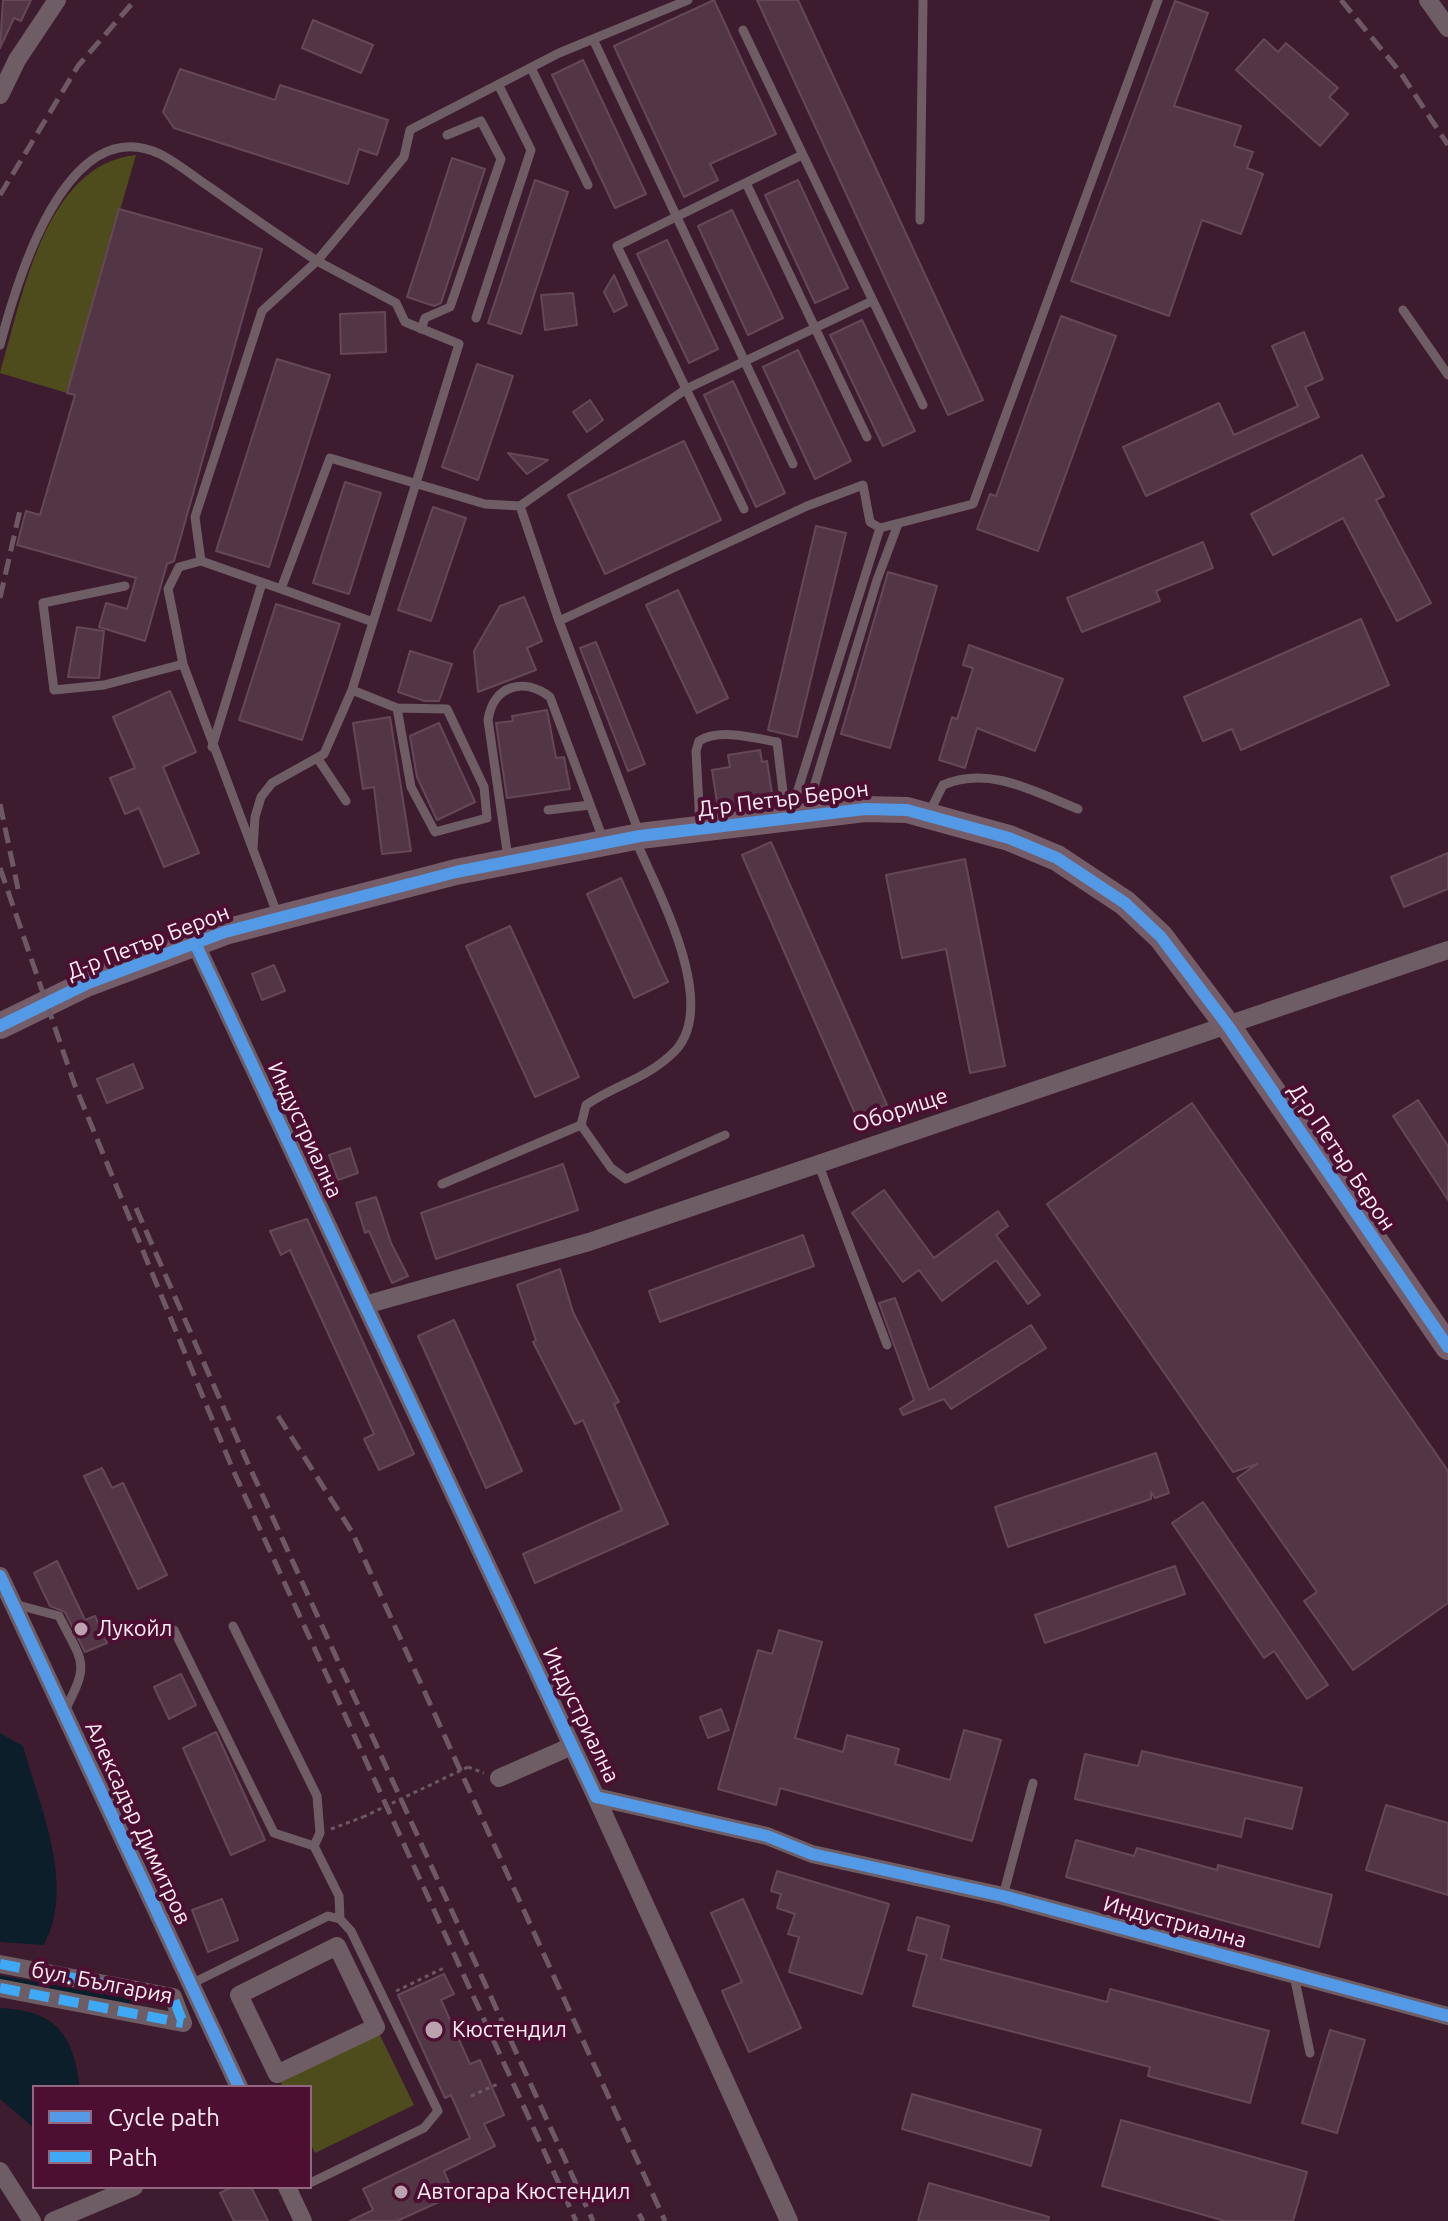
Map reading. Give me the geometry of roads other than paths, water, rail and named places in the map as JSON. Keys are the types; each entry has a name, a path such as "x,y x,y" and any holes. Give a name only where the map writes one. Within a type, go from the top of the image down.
{"street":[{"path":"0,95 17,60 57,0"},
{"path":"1428,0 1448,28"},
{"name":"Д-р Петър Берон","path":"0,1026 86,984 195,943 279,918 509,862 637,836 794,817 884,808 928,815 1009,838 1057,858 1125,903 1161,937 1228,1026 1448,1347"},
{"name":"Индустриална","path":"195,943 596,1797 789,2221"},
{"name":"Оборище","path":"365,1305 589,1242 1448,950"},
{"name":"Алексадър Димитров","path":"0,1576 7,1608 64,1712 238,2085"},
{"path":"499,1778 572,1746"},
{"name":"Индустриална","path":"596,1797 767,1836 812,1854 1003,1896 1448,2016"},
{"path":"337,1946 376,2027 277,2074 239,1995 337,1946"},
{"name":"бул. България","path":"0,1964 173,1997 183,2023 0,1988"},
{"path":"0,2171 32,2221"},
{"path":"53,2221 129,2189"},
{"path":"292,2189 303,2221"}],"lane":[{"path":"201,561 195,517 262,311 317,261 404,157 410,130 532,70 559,53 688,0"},
{"path":"920,220 923,0"},
{"path":"559,621 807,506 863,485 870,522 880,528 973,504 1158,0"},
{"path":"743,30 923,405"},
{"path":"593,39 793,464"},
{"path":"532,70 588,185"},
{"path":"476,318 531,150 499,86"},
{"path":"421,329 425,318 450,307 501,159 481,121 447,135"},
{"path":"0,345 37,238 65,184 82,167 124,149 159,153 317,261 396,303 405,322 459,344 352,690 334,738 318,759 266,789 255,817 253,853"},
{"path":"744,509 617,246 802,155"},
{"path":"746,183 867,437"},
{"path":"281,589 330,458 485,504 520,506 686,389 872,301"},
{"path":"1403,310 1448,375"},
{"path":"520,506 637,836 676,934 688,976 690,1024 677,1049 642,1078 608,1090 586,1105 581,1125 611,1168 626,1179 725,1135"},
{"path":"794,817 898,524"},
{"path":"794,817 880,528"},
{"path":"279,918 183,664 168,589 179,567 201,561 373,622"},
{"path":"212,747 262,583"},
{"path":"125,586 43,603 54,690 104,685 183,664"},
{"path":"509,862 488,720 493,701 505,689 523,684 538,688 550,697 604,843"},
{"path":"352,690 397,708 447,709 484,787 487,818 435,832 411,787 397,708"},
{"path":"700,829 696,751 699,741 706,736 741,736 777,742 794,817"},
{"path":"318,759 346,801"},
{"path":"928,815 943,785 976,777 1006,780 1078,809"},
{"path":"548,810 590,805"},
{"path":"442,1184 581,1125"},
{"path":"818,1163 887,1345"},
{"path":"7,1608 59,1616 79,1655 83,1676 64,1712"},
{"path":"233,1626 317,1796 320,1833 314,1846"},
{"path":"174,1630 274,1833 314,1846 339,1896 340,1919"},
{"path":"1003,1896 1033,1783"},
{"path":"191,1984 328,1916 340,1919 351,1931 436,2101 437,2116 424,2128 312,2182"},
{"path":"1294,1975 1310,2053"}],"water":[{"path":"0,1733 23,1746 52,1846 57,1897 53,1922 44,1945 0,1942"},
{"path":"0,2008 35,2014 48,2020 66,2039 80,2085 32,2085 32,2126 0,2099"}],"waterway":[{"path":"0,1978 137,2002"}],"railway":[{"path":"0,195 78,66 135,0"},
{"path":"1341,0 1400,72 1448,145"},
{"path":"0,598 20,510"},
{"path":"0,804 18,889"},
{"path":"0,868 74,1083 233,1470 576,2221"},
{"path":"136,1208 246,1459 593,2221"},
{"path":"278,1416 352,1532 665,2221"},
{"path":"639,2214 643,2221"}],"place":[{"name":"Лукойл","path":"81,1629"},
{"name":"Кюстендил","path":"434,2030"},
{"name":"Автогара Кюстендил","path":"401,2192"}]}
